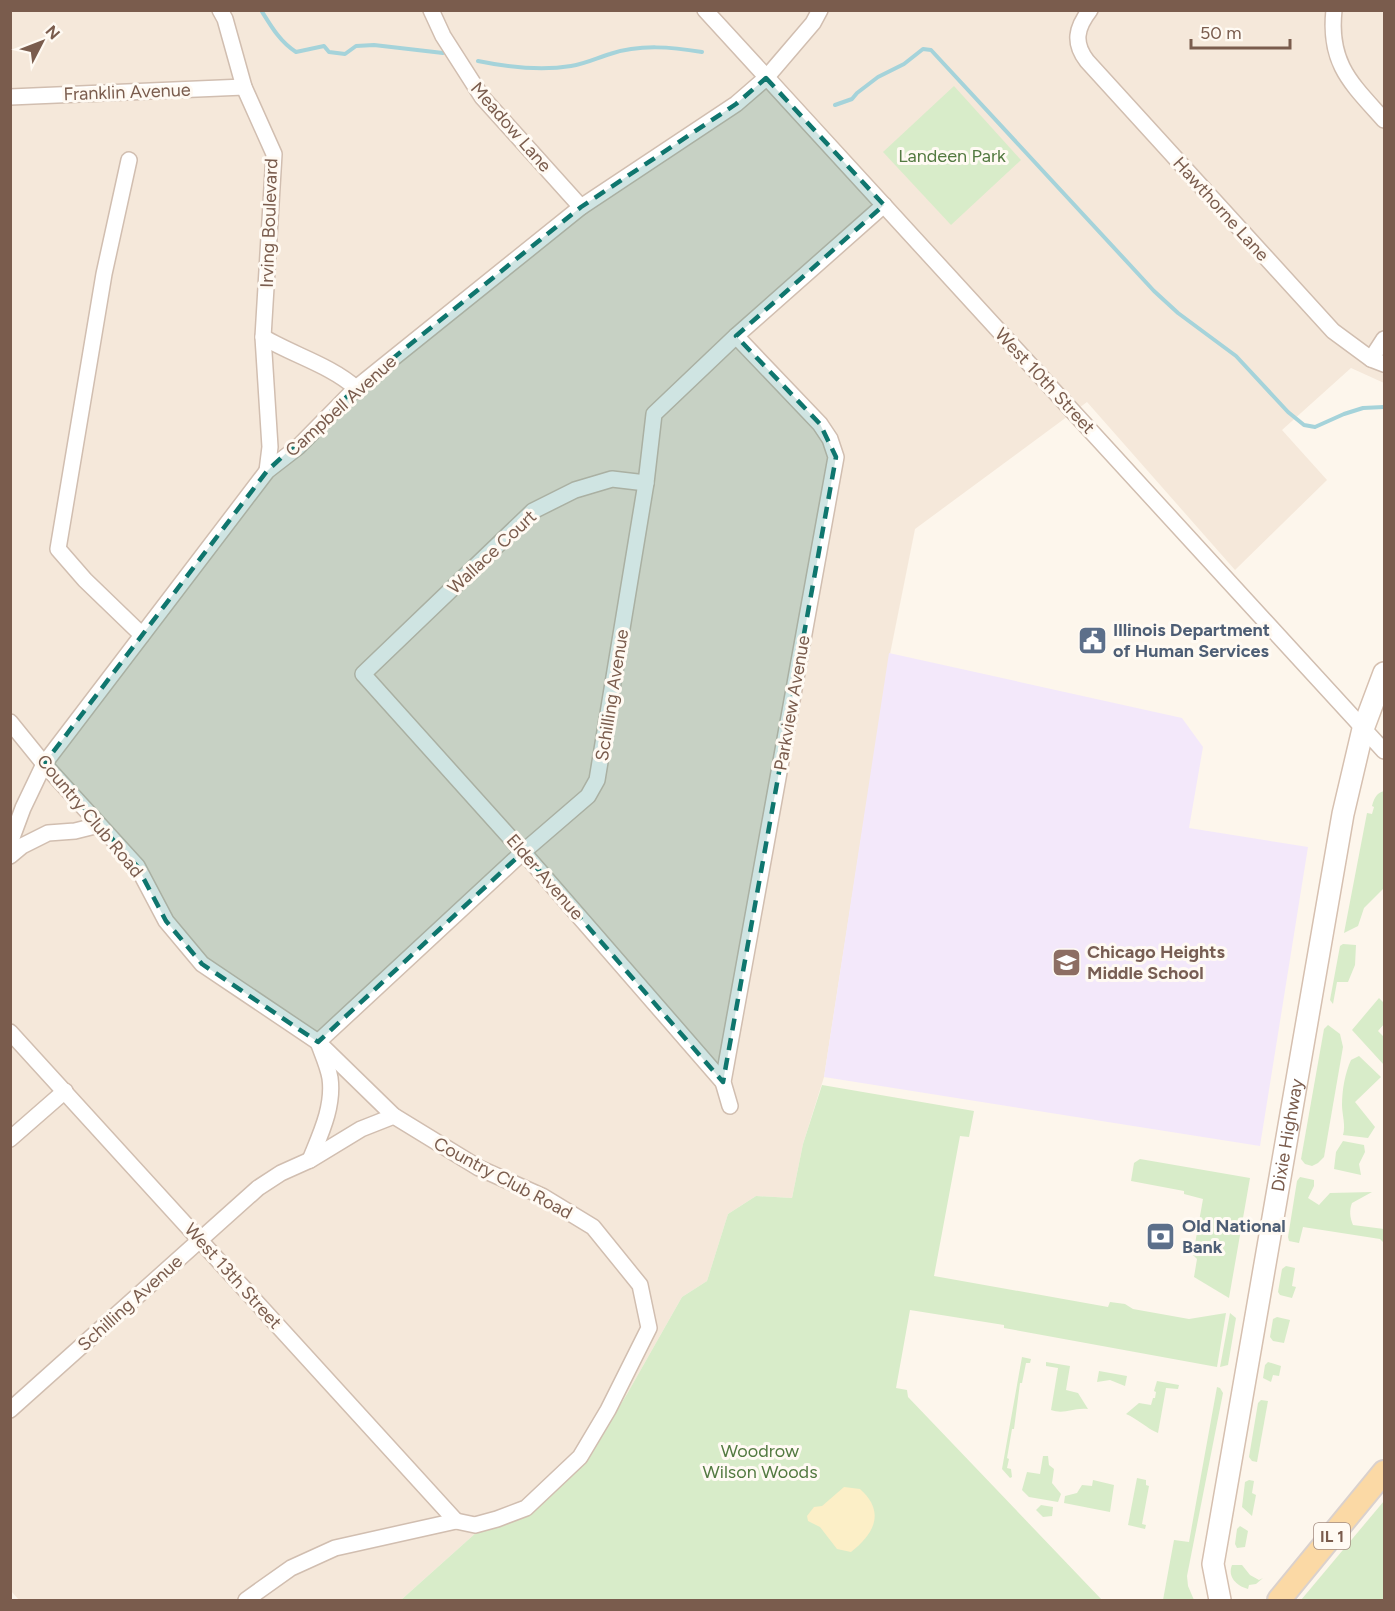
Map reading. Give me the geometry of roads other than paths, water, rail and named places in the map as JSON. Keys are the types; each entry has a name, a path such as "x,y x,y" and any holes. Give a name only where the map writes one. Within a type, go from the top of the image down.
{"main road":[{"name":"Dixie Highway","path":"1220,1600 1213,1564 1343,814 1363,729 1384,673"},
{"name":"IL 1","path":"1279,1600 1384,1472"}],"street":[{"name":"Irving Boulevard","path":"220,10 225,19 244,87 274,154 263,337 270,447 267,471"},
{"name":"Meadow Lane","path":"431,10 443,36 482,97 581,207"},
{"name":"West 10th Street","path":"705,10 1384,751"},
{"name":"Campbell Avenue","path":"10,843 22,808 44,764 267,471 298,447 356,388 581,207 736,104 766,78 813,23 820,10"},
{"name":"Hawthorne Lane","path":"1090,10 1079,27 1077,36 1081,53 1087,61 1333,331 1378,362"},
{"path":"1334,10 1334,40 1342,70 1352,85 1384,120"},
{"name":"Franklin Avenue","path":"10,97 244,87"},
{"path":"129,160 104,274 58,549 85,580 142,636"},
{"name":"Schilling Avenue","path":"318,1042 523,852 588,796 597,780 646,483 654,414 736,336 884,205"},
{"name":"Parkview Avenue","path":"730,1106 723,1082 836,458 830,439 820,424 736,336"},
{"path":"263,337 285,350 343,376 356,388"},
{"path":"1378,362 1384,339"},
{"name":"Wallace Court","path":"363,674 533,511 575,490 612,479 646,483"},
{"name":"Elder Avenue","path":"363,674 523,852 723,1082"},
{"name":"Country Club Road","path":"10,722 44,764 136,866 166,921 202,964 318,1042 394,1116 479,1168 542,1196 593,1227 640,1285 650,1328 608,1410 580,1457 526,1508 475,1525 456,1521"},
{"path":"10,856 22,846 48,833 75,831 99,825"},
{"name":"West 13th Street","path":"10,1032 456,1521"},
{"path":"310,1160 324,1127 329,1105 330,1078 318,1042"},
{"path":"10,1139 64,1091"},
{"name":"Schilling Avenue","path":"10,1410 258,1188 361,1129 394,1116"},
{"path":"246,1600 291,1568 335,1548 456,1521"}],"waterway":[{"path":"261,10 281,39 296,52 324,46 329,52 345,54 356,46 374,45 443,53"},
{"path":"478,61 513,67 548,68 576,65 633,49 668,48 702,52"},
{"path":"835,105 852,99 878,77 904,64 923,49 931,50 1154,291 1178,313 1236,356 1288,412 1304,425 1315,427 1363,408 1384,407"}],"place":[{"name":"Illinois Department of Human Services","path":"1092,640"},
{"name":"Chicago Heights Middle School","path":"1066,962"},
{"name":"Old National Bank","path":"1161,1236"}],"park label":[{"name":"Landeen Park","path":"952,156"},
{"name":"Woodrow Wilson Woods","path":"760,1461"}]}
